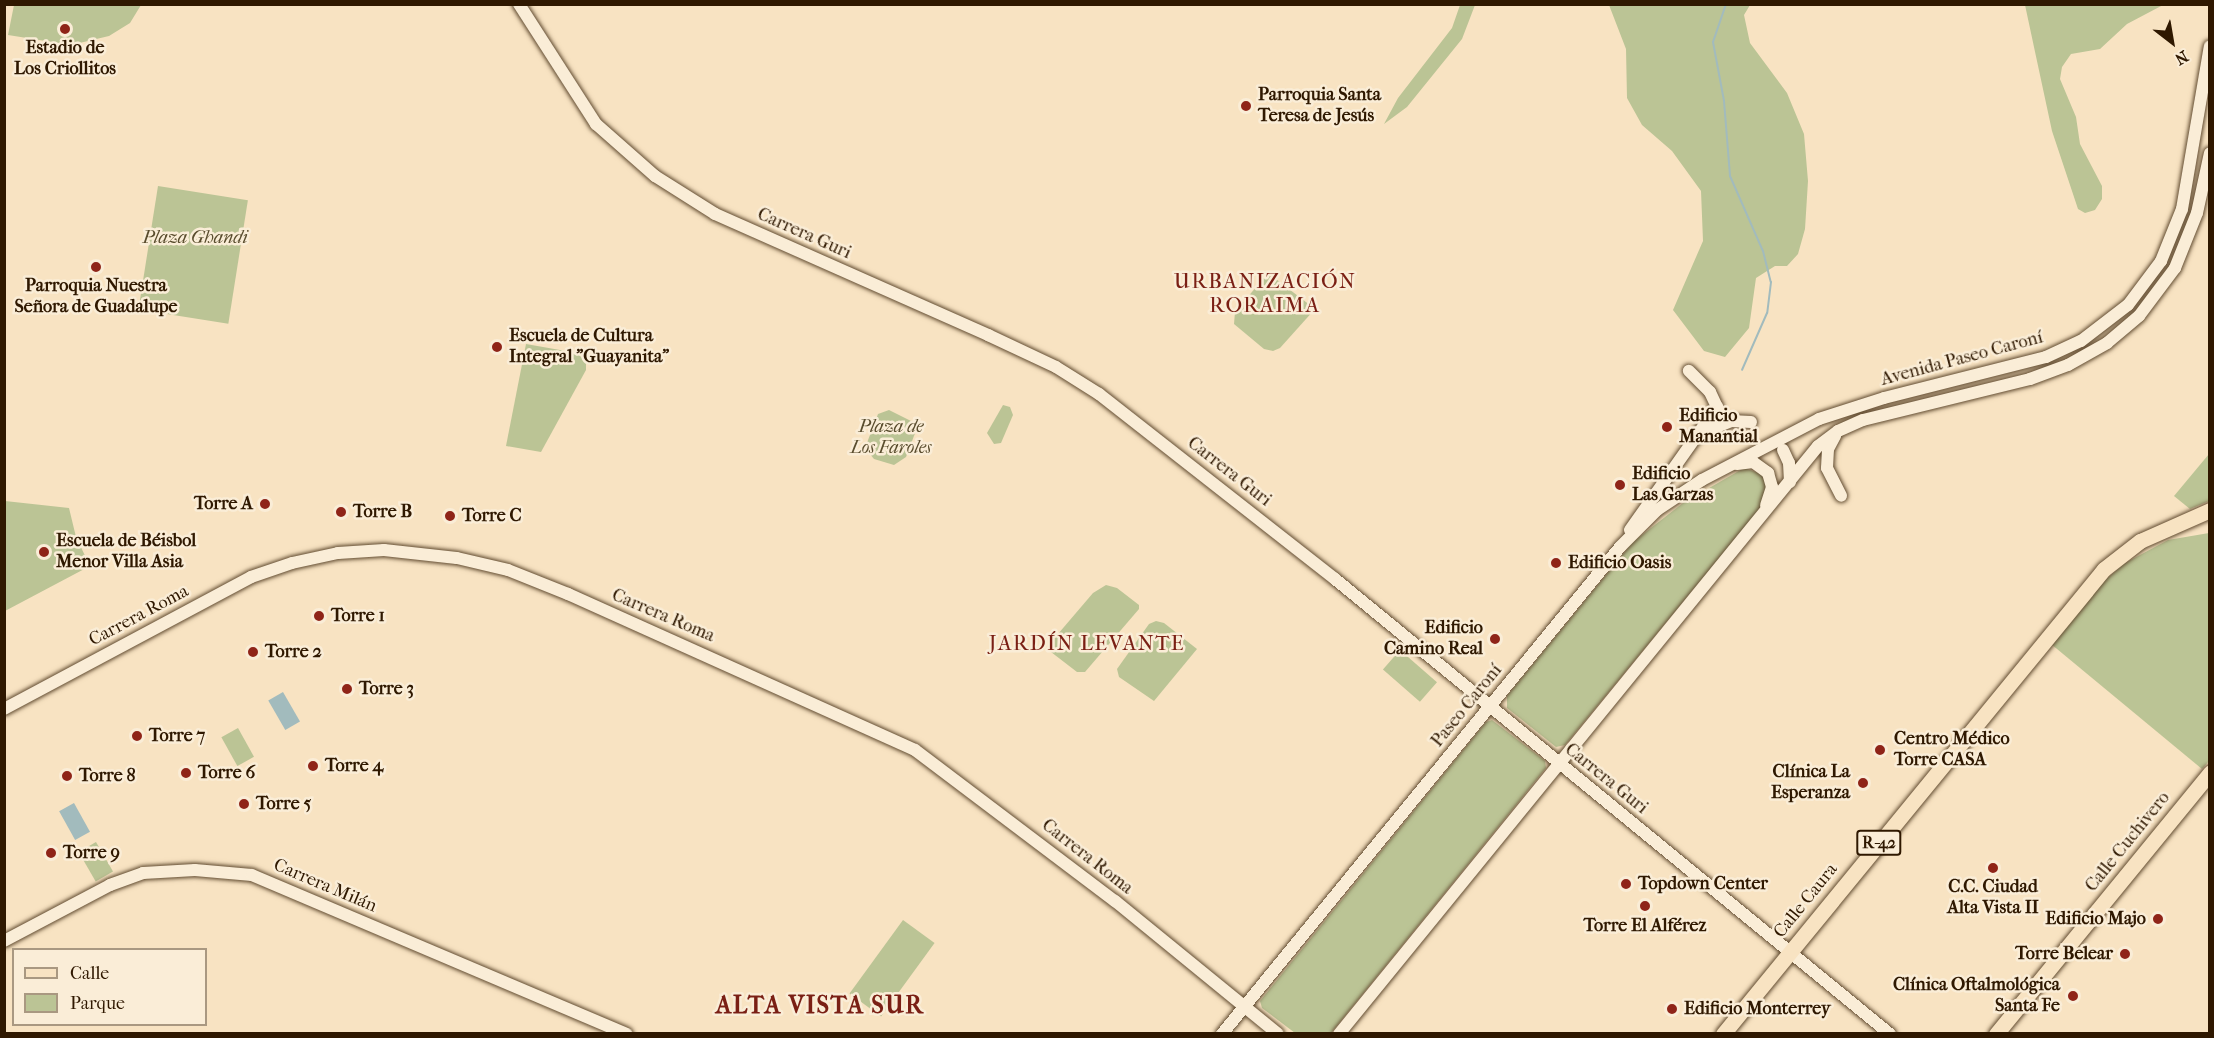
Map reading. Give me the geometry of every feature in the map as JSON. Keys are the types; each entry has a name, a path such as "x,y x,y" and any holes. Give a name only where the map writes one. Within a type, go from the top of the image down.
{"main road":[{"name":"R-42","path":"2166,529 2210,510"},
{"path":"2166,529 2210,522"},
{"name":"Calle Caura","path":"1723,1034 2104,569 2140,541 2166,529"},
{"name":"Calle Cuchivero","path":"1996,1034 2210,772"}],"street":[{"name":"Carrera Guri","path":"519,4 596,124 618,146 690,201 1056,367 1133,418 1335,579 1488,708 1890,1034"},
{"name":"Avenida Paseo Caroní","path":"1779,446 1848,408 2046,357 2081,341 2113,319 2152,276 2176,226 2193,154 2210,46"},
{"name":"Avenida Paseo Caroní","path":"1790,482 1818,446 1839,431 1871,418 2051,372 2107,343 2139,316 2175,268 2197,213 2210,153"},
{"path":"1620,547 1642,509 1699,435 1717,403 1689,371"},
{"path":"1699,435 1731,420 1751,422"},
{"path":"1839,431 1828,449 1827,468 1841,496"},
{"name":"Paseo Caroní","path":"1222,1034 1620,547 1657,510 1727,466 1779,446"},
{"path":"1339,1034 1790,482 1789,463 1779,446"},
{"path":"1727,466 1753,462 1768,473 1771,494 1759,520"},
{"name":"Carrera Roma","path":"4,709 251,577 282,567 338,553 384,550 457,558 508,570 568,594 915,750 1097,887 1278,1034"},
{"path":"1538,789 1554,780 1581,783"},
{"name":"Carrera Milán","path":"4,941 110,885 143,873 195,870 252,875 627,1034"}],"green space":[{"name":"Estadio de Los Criollitos","path":"14,4 141,5 130,23 109,36 71,45 8,35"},
{"path":"1460,5 1475,5 1462,39 1407,107 1384,124 1398,98 1452,28"},
{"path":"1609,5 1750,5 1744,15 1750,43 1787,93 1804,134 1808,181 1805,229 1798,254 1787,266 1775,266 1756,278 1749,328 1725,357 1704,351 1673,310 1703,241 1701,191 1672,151 1642,125 1627,98 1626,49"},
{"path":"2025,5 2163,5 2127,24 2100,49 2071,54 2062,67 2060,79 2076,117 2080,144 2102,186 2102,199 2095,210 2085,213 2078,209 2052,131"},
{"name":"Plaza Ghandi","path":"158,186 248,200 228,324 138,309"},
{"path":"1268,273 1315,309 1280,348 1273,351 1264,349 1234,324 1235,312"},
{"path":"526,344 577,353 586,362 586,370 541,452 506,446"},
{"path":"1003,405 1010,407 1013,415 1001,443 994,444 987,433"},
{"name":"Plaza de Los Faroles","path":"889,410 915,423 917,428 906,457 894,465 874,459 865,448 878,414"},
{"path":"2209,454 2209,501 2190,509 2174,496"},
{"path":"1744,468 1765,475 1767,500 1565,745 1556,747 1507,708 1507,696 1633,542 1683,503"},
{"name":"Escuela de Béisbol Menor Villa Asia","path":"5,501 69,508 76,537 90,566 5,611"},
{"path":"2209,533 2209,761 2202,769 2051,644 2103,582 2125,563 2168,540"},
{"path":"1106,585 1117,588 1139,605 1139,609 1085,672 1077,672 1051,652 1052,641 1093,593"},
{"path":"1156,621 1164,623 1197,649 1154,701 1119,677 1117,669 1149,624"},
{"path":"1400,650 1437,682 1420,702 1383,670"},
{"path":"1492,720 1545,761 1546,768 1331,1033 1295,1033 1262,1008 1260,1001 1486,722"},
{"path":"238,728 254,757 237,766 221,737"},
{"path":"96,842 113,871 96,881 79,852"},
{"path":"903,920 935,943 881,1017 850,994"}],"water":[{"path":"283,692 300,721 285,730 268,700"},
{"path":"74,803 90,832 75,840 59,811"}],"waterway":[{"path":"1726,4 1713,42 1724,101 1730,176 1763,251 1771,282 1767,313 1742,370"}],"place":[{"name":"Estadio de Los Criollitos","path":"65,29"},
{"name":"Parroquia Santa Teresa de Jesús","path":"1246,106"},
{"name":"Parroquia Nuestra Señora de Guadalupe","path":"96,267"},
{"name":"Escuela de Cultura Integral \"Guayanita\"","path":"497,347"},
{"name":"Edificio Manantial","path":"1667,427"},
{"name":"Edificio Las Garzas","path":"1620,485"},
{"name":"Torre A","path":"265,504"},
{"name":"Torre B","path":"341,512"},
{"name":"Torre C","path":"450,516"},
{"name":"Escuela de Béisbol Menor Villa Asia","path":"44,552"},
{"name":"Edificio Oasis","path":"1556,563"},
{"name":"Torre 1","path":"319,616"},
{"name":"Edificio Camino Real","path":"1495,639"},
{"name":"Torre 2","path":"253,652"},
{"name":"Torre 3","path":"347,689"},
{"name":"Torre 7","path":"137,736"},
{"name":"Centro Médico Torre CASA","path":"1880,750"},
{"name":"Torre 4","path":"313,766"},
{"name":"Torre 6","path":"186,773"},
{"name":"Torre 8","path":"67,776"},
{"name":"Clínica La Esperanza","path":"1863,783"},
{"name":"Torre 5","path":"244,804"},
{"name":"Torre 9","path":"51,853"},
{"name":"C.C. Ciudad Alta Vista II","path":"1993,868"},
{"name":"Topdown Center","path":"1626,884"},
{"name":"Torre El Alférez","path":"1645,906"},
{"name":"Edificio Majo","path":"2158,919"},
{"name":"Torre Belear","path":"2125,954"},
{"name":"Clínica Oftalmológica Santa Fe","path":"2073,996"},
{"name":"Edificio Monterrey","path":"1672,1009"}],"district":[{"name":"URBANIZACIÓN RORAIMA","path":"1265,293"},
{"name":"JARDÍN LEVANTE","path":"1087,643"},
{"name":"ALTA VISTA SUR","path":"820,1006"}]}
